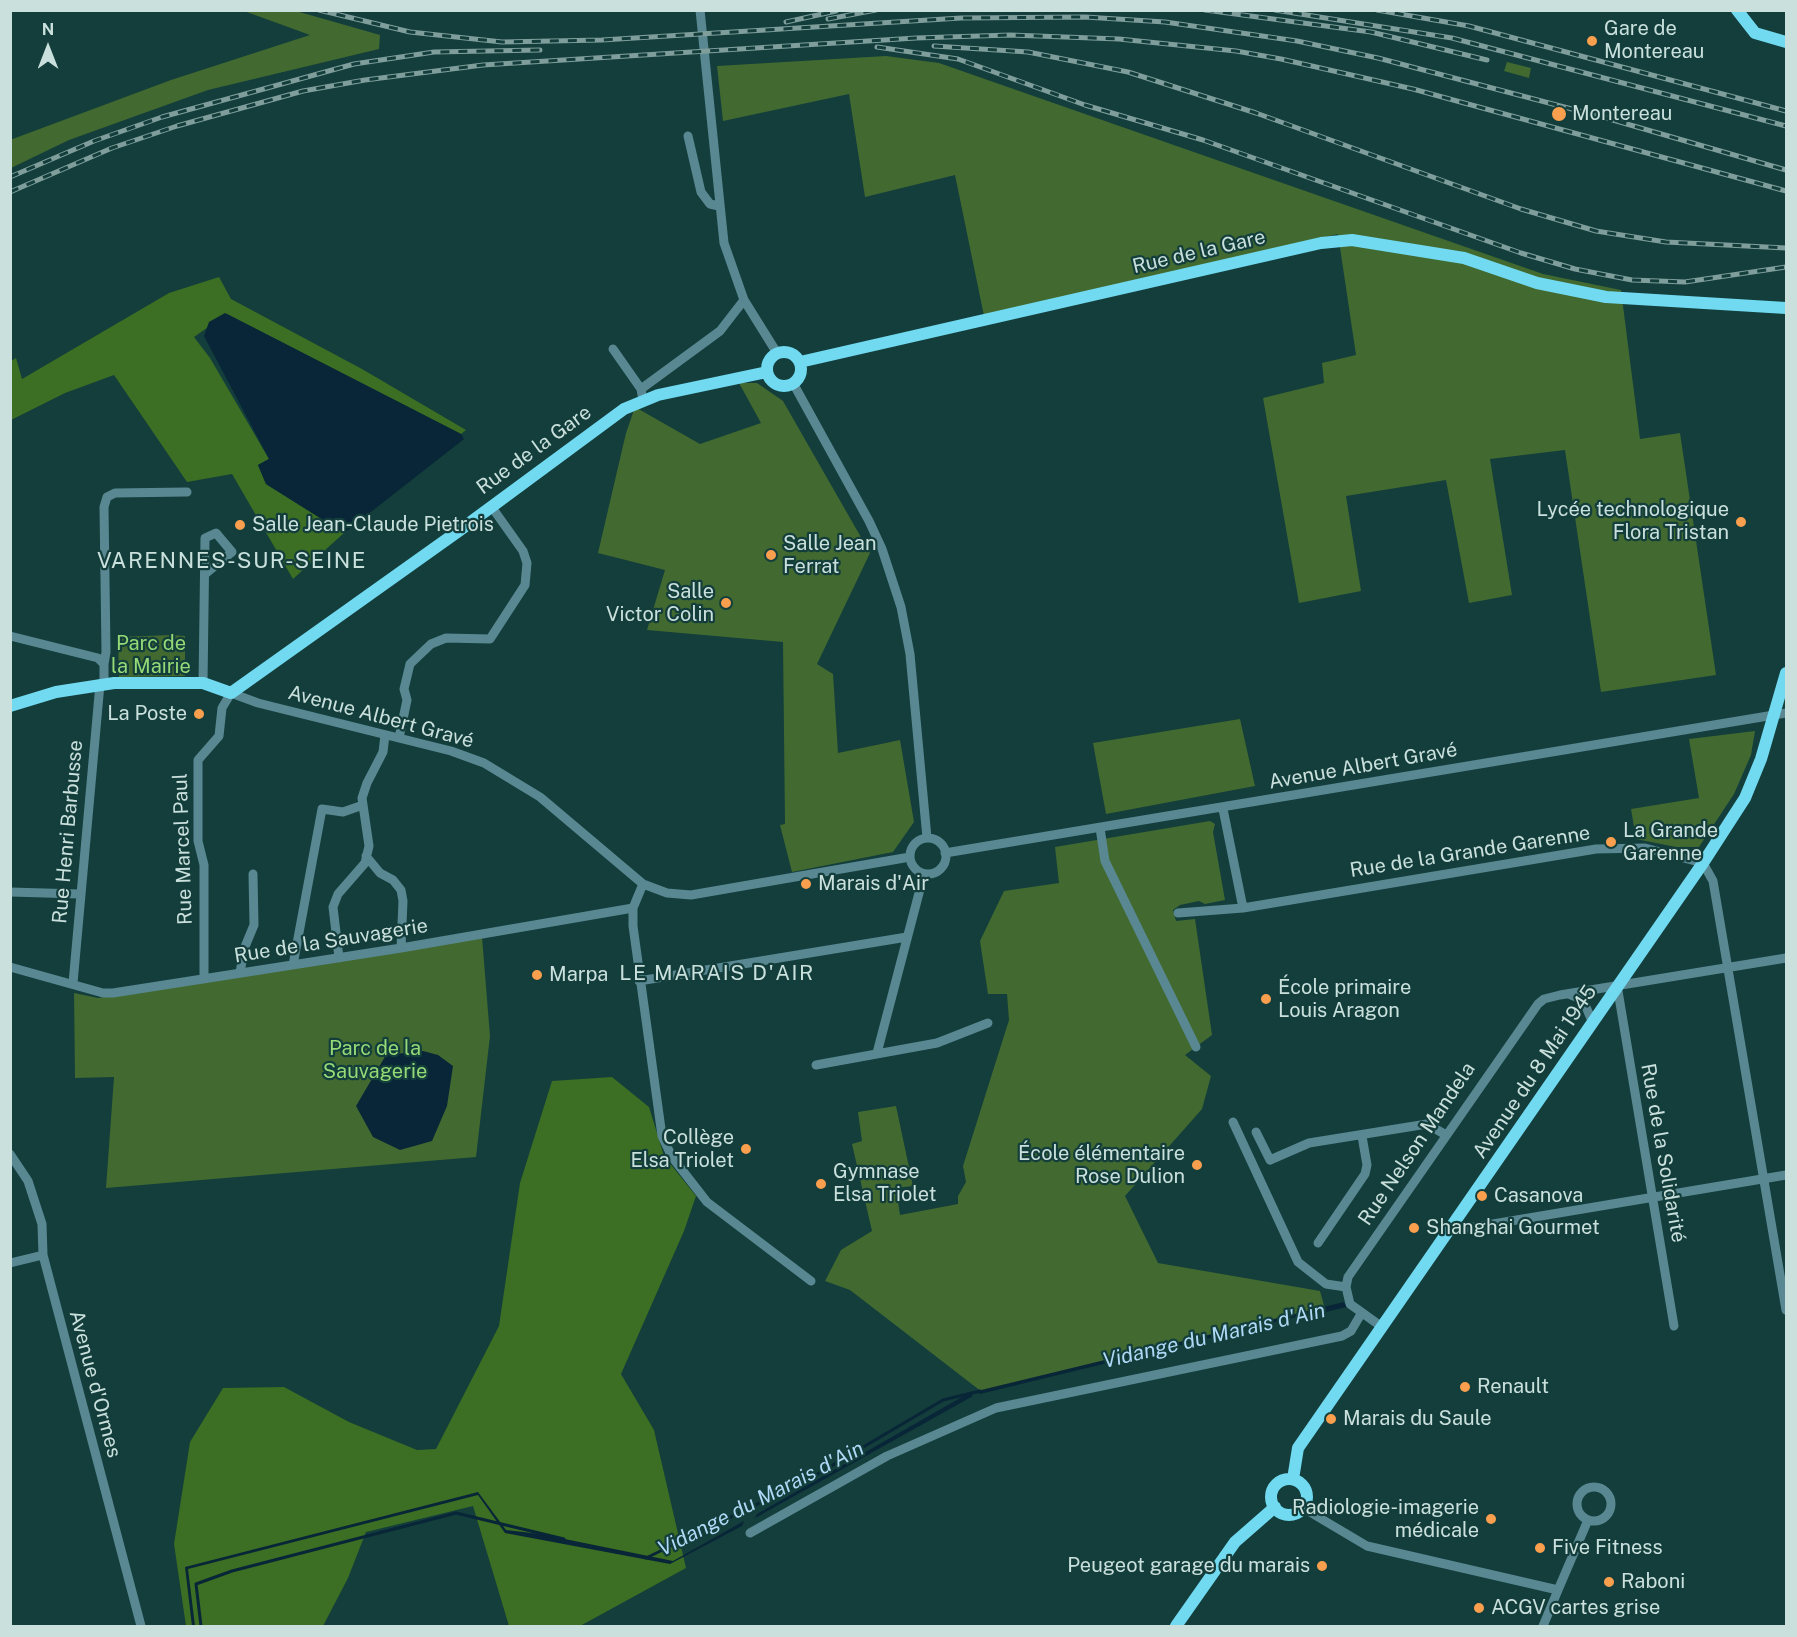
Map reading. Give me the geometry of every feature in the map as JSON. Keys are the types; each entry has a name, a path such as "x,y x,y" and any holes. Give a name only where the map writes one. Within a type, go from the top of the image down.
{"main road":[{"path":"1737,10 1755,33 1786,42"},
{"name":"Rue de la Gare","path":"800,362 1321,243 1352,240 1464,258 1537,283 1606,297 1786,308"},
{"path":"788,352 800,362 802,370 794,383 780,386 769,378 768,361 777,353 788,352"},
{"name":"Rue de la Gare","path":"231,693 642,394 767,372"},
{"name":"Avenue du 8 Mai 1945","path":"1293,1479 1298,1448 1703,863 1745,798 1781,714 1786,674"},
{"path":"10,706 57,692 102,684 203,683 231,693"},
{"path":"1293,1479 1305,1489 1307,1499 1303,1508 1288,1514 1275,1507 1271,1497 1274,1487 1282,1480 1293,1479"},
{"path":"1176,1626 1235,1542 1275,1507"}],"street":[{"path":"700,10 719,206 728,260 744,300 777,353"},
{"path":"688,136 701,192 710,204 719,206"},
{"path":"613,350 642,394 720,331 744,300"},
{"path":"794,383 882,549 901,607 910,654 927,838"},
{"name":"Rue Henri Barbusse","path":"73,983 79,894 106,652 104,507 107,496 115,493 187,492"},
{"path":"399,738 407,700 404,689 410,664 431,644 446,638 490,639 525,585 527,563 523,551 491,506"},
{"path":"203,683 205,574"},
{"path":"10,636 91,656 104,664"},
{"name":"Avenue Albert Gravé","path":"231,693 258,703 451,751 504,774 540,797 643,884 667,893 691,896 910,857"},
{"name":"Rue Marcel Paul","path":"204,979 204,864 198,842 198,760 219,736 222,708 231,693"},
{"name":"Avenue Albert Gravé","path":"945,853 1223,809 1781,714"},
{"path":"339,958 333,907 338,894 365,863 369,846 363,805 367,783 383,752 385,735"},
{"path":"293,965 322,809 343,812 363,805"},
{"path":"1223,809 1243,908"},
{"path":"1100,828 1105,861 1196,1047"},
{"path":"927,838 937,841 945,853 940,869 924,874 914,868 910,857 916,842 927,838"},
{"name":"Rue de la Grande Garenne","path":"1178,914 1243,908 1596,849 1645,848 1703,863"},
{"path":"366,856 380,873 393,880 401,890 403,901 401,948"},
{"path":"1703,863 1713,881 1786,1310"},
{"path":"240,973 244,949 254,925 253,874"},
{"path":"878,1053 924,874"},
{"path":"643,884 633,908 639,981 662,1136 672,1157 707,1202 811,1281"},
{"path":"10,892 79,894"},
{"name":"Rue de la Sauvagerie","path":"10,967 103,993 113,993 401,948 633,908"},
{"path":"639,981 907,937"},
{"name":"Rue Nelson Mandela","path":"1346,1287 1348,1277 1538,1004 1544,999 1786,958"},
{"name":"Rue de la Solidarité","path":"1617,985 1674,1326"},
{"path":"1569,994 1583,1000 1592,1021"},
{"path":"816,1065 956,1038 988,1023"},
{"path":"1233,1122 1298,1262 1326,1284 1346,1287 1350,1304 1382,1328"},
{"path":"1256,1132 1270,1160 1309,1143 1427,1124 1446,1135"},
{"path":"1318,1243 1365,1174 1368,1165 1362,1136"},
{"name":"Avenue d'Ormes","path":"10,1154 28,1180 42,1224 43,1255 141,1626"},
{"path":"1452,1227 1463,1229 1786,1175"},
{"path":"10,1263 43,1255"},
{"path":"750,1533 887,1456 996,1408 1342,1336 1351,1331 1361,1314"},
{"path":"1303,1508 1367,1546 1558,1590"},
{"path":"1543,1626 1588,1520"}],"green space":[{"path":"244,11 296,11 380,35 379,49 208,90 69,140 11,168 10,140 171,80 310,35"},
{"path":"886,56 939,63 1543,274 1621,290 1640,439 1680,433 1716,675 1601,692 1565,450 1490,459 1512,595 1469,603 1446,480 1346,496 1361,591 1299,603 1263,398 1324,383 1322,363 1356,355 1338,234 984,316 955,175 865,197 849,94 723,121 717,66"},
{"path":"1507,62 1531,68 1529,78 1504,71"},
{"path":"219,277 231,299 362,369 466,430 461,434 227,314 194,337 210,358 269,459 258,465 266,484 344,533 293,579 232,474 187,482 114,375 65,393 11,420 11,361 16,358 22,379 169,293"},
{"path":"739,383 757,383 783,401 870,553 817,664 833,674 838,753 900,740 914,822 893,852 792,872 780,825 785,824 783,642 647,630 665,570 598,553 626,433 635,407 700,444 761,423"},
{"name":"Parc de la Mairie","path":"185,636 185,676 119,677 118,637"},
{"path":"1240,719 1255,786 1106,814 1093,743"},
{"path":"1755,731 1751,755 1734,794 1699,847 1676,847 1636,839 1631,809 1699,798 1689,739"},
{"path":"1210,821 1215,824 1213,832 1225,900 1205,904 1199,901 1180,905 1173,910 1176,921 1195,919 1212,1035 1185,1055 1211,1076 1202,1109 1125,1196 1158,1263 1320,1291 1325,1309 982,1392 850,1290 825,1281 841,1250 872,1231 852,1144 862,1141 858,1112 896,1106 913,1186 896,1188 900,1215 958,1204 958,1196 966,1182 963,1166 1009,1020 1007,994 988,994 980,941 1004,891 1059,883 1055,847"},
{"name":"Parc de la Sauvagerie","path":"482,937 490,1036 476,1157 106,1188 114,1077 75,1078 74,993 98,998"},
{"path":"612,1077 649,1107 664,1156 696,1196 684,1231 621,1374 654,1430 686,1568 580,1626 509,1626 473,1506 366,1532 348,1578 323,1626 186,1626 174,1544 190,1442 223,1388 284,1387 349,1422 417,1450 436,1449 499,1326 520,1183 552,1081"}],"water":[{"path":"225,313 461,434 464,439 344,533 266,484 258,465 269,459 204,336 209,322"},
{"path":"423,1051 438,1055 453,1066 447,1106 432,1141 400,1150 373,1137 356,1106 386,1055"},
{"path":"1344,1302 1345,1305 980,1394 977,1391"},
{"path":"969,1393 973,1396 755,1518 757,1514"},
{"path":"478,1492 506,1530 540,1534 673,1561 744,1521 742,1526 670,1564 505,1533 478,1495 188,1569 195,1626 192,1626 185,1567"}],"waterway":[{"name":"Vidange du Marais d'Ain","path":"1323,1311 1348,1305"},
{"name":"Vidange du Marais d'Ain","path":"646,1558 809,1479 943,1400 980,1391"},
{"name":"Vidange du Marais d'Ain","path":"201,1626 196,1584 232,1571 456,1513 564,1539"}],"railway":[{"path":"319,10 410,32 502,42 602,40 961,18 1085,17 1165,22 1297,41 1378,58 1606,118 1786,170"},
{"path":"828,19 876,10"},
{"path":"1205,10 1371,32 1487,60"},
{"path":"1275,10 1452,38 1786,126"},
{"path":"1377,10 1469,26 1786,111"},
{"path":"786,22 836,11"},
{"path":"10,192 112,148 177,126 303,91 365,80 483,65 916,38 1010,35 1119,39 1236,51 1281,59 1413,89 1786,191"},
{"path":"934,46 1028,52 1128,72 1256,113 1521,209 1596,231 1666,242 1786,248"},
{"path":"877,47 958,59 1085,105 1203,140 1521,253 1575,269 1632,280 1685,282 1786,267"},
{"path":"10,177 94,141 162,117 354,64 434,52 540,50"}],"place":[{"name":"Gare de Montereau","path":"1592,41"},
{"name":"Montereau","path":"1559,114"},
{"name":"Lycée technologique Flora Tristan","path":"1741,522"},
{"name":"Salle Jean-Claude Pietrois","path":"240,525"},
{"name":"Salle Jean Ferrat","path":"771,555"},
{"name":"Salle Victor Colin","path":"726,603"},
{"name":"La Poste","path":"199,714"},
{"name":"La Grande Garenne","path":"1611,842"},
{"name":"Marais d'Air","path":"806,884"},
{"name":"Marpa","path":"537,975"},
{"name":"École primaire Louis Aragon","path":"1266,999"},
{"name":"Collège Elsa Triolet","path":"746,1149"},
{"name":"École élémentaire Rose Dulion","path":"1197,1165"},
{"name":"Gymnase Elsa Triolet","path":"821,1184"},
{"name":"Casanova","path":"1482,1196"},
{"name":"Shanghai Gourmet","path":"1414,1228"},
{"name":"Renault","path":"1465,1387"},
{"name":"Marais du Saule","path":"1331,1419"},
{"name":"Radiologie-imagerie médicale","path":"1491,1519"},
{"name":"Five Fitness","path":"1540,1548"},
{"name":"Peugeot garage du marais","path":"1322,1566"},
{"name":"Raboni","path":"1609,1582"},
{"name":"ACGV cartes grise","path":"1479,1608"}],"district":[{"name":"VARENNES-SUR-SEINE","path":"232,561"},
{"name":"LE MARAIS D'AIR","path":"717,974"}]}
